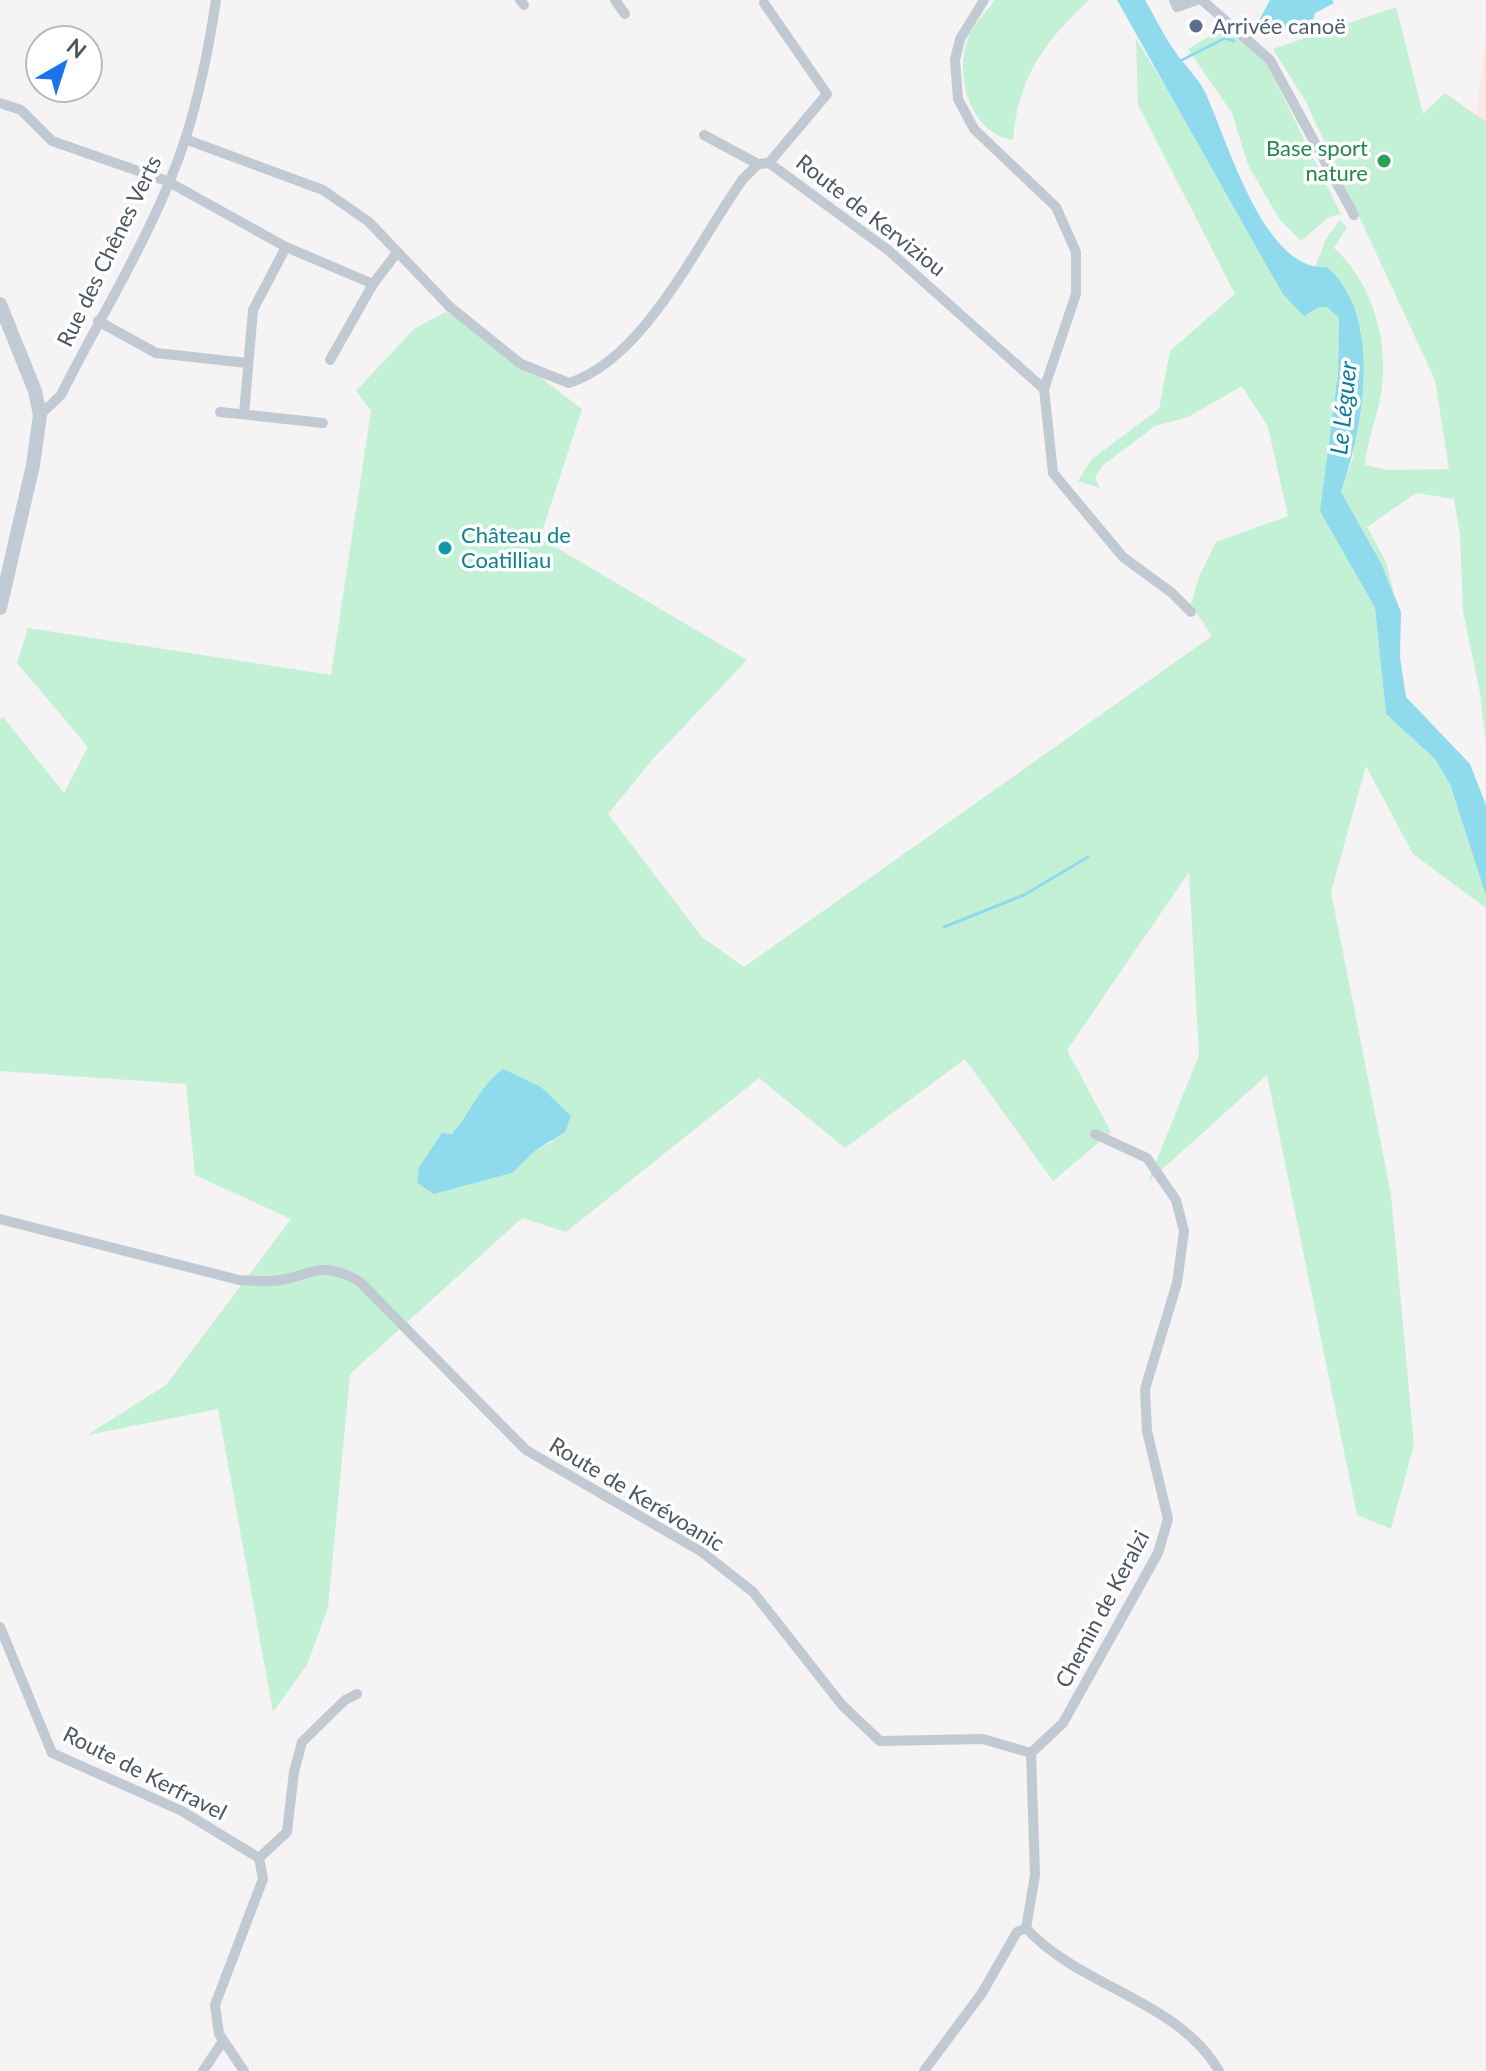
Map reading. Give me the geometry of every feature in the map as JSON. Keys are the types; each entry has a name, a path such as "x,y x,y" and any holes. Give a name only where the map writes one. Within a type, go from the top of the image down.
{"main road":[{"path":"0,304 35,391 40,415 33,465 0,608"}],"street":[{"name":"Rue des Chênes Verts","path":"40,415 61,395 152,218 185,139 208,53 216,0"},
{"path":"615,0 625,14"},
{"path":"984,0 960,39 955,60 958,99 974,129 1056,207 1076,252 1076,294 1044,389 1053,473 1123,557 1172,593 1191,612"},
{"path":"1174,0 1177,7 1200,0 1270,60 1354,215"},
{"path":"185,139 323,190 369,222 396,254 450,307 521,364 569,383 594,374 620,353 650,320 736,190 827,94 764,3"},
{"path":"0,103 21,110 52,141 167,181 286,247 373,284"},
{"name":"Route de Kerviziou","path":"704,135 763,164 888,250 1044,389"},
{"path":"244,414 253,310 286,247"},
{"path":"330,360 373,284 396,254"},
{"path":"98,321 156,353 247,363"},
{"path":"220,412 323,423"},
{"name":"Chemin de Keralzi","path":"1031,1753 1063,1723 1158,1553 1168,1519 1147,1431 1145,1389 1177,1283 1184,1231 1176,1200 1147,1158 1095,1134"},
{"name":"Route de Kerévoanic","path":"0,1219 239,1280 273,1281 313,1269 346,1274 369,1290 526,1450 702,1552 753,1592 842,1705 880,1741 983,1739 1031,1753"},
{"name":"Route de Kerfravel","path":"0,1627 52,1753 182,1811 259,1858"},
{"path":"244,2071 223,2041 216,2025 215,2005 263,1879 259,1858 287,1832 294,1772 302,1742 345,1700 357,1694"},
{"path":"1026,1928 1035,1875 1031,1753"},
{"path":"924,2071 982,1993 1017,1932 1026,1928"},
{"path":"1026,1928 1043,1947 1173,2024 1211,2057 1219,2071"},
{"path":"203,2071 223,2041"}],"shaded area":[{"path":"1486,33 1486,122 1476,115"}],"green space":[{"path":"995,0 1089,0 1046,46 1036,62 1021,98 1013,140 985,126 968,99 964,83 964,50 969,35"},
{"path":"1396,7 1423,114 1445,93 1486,122 1486,745 1480,693 1463,611 1460,535 1454,499 1416,493 1367,527 1386,562 1395,597 1381,563 1341,492 1353,458 1361,329 1315,268 1326,239 1340,220 1347,227 1334,248 1360,280 1370,299 1381,341 1382,384 1365,465 1388,470 1449,469 1435,380 1306,102 1273,49"},
{"path":"1227,26 1267,64 1341,214 1329,217 1301,241 1280,220 1248,165 1232,113 1188,49"},
{"path":"1136,39 1282,293 1327,307 1339,318 1338,373 1321,511 1375,608 1386,714 1435,759 1450,784 1486,896 1486,908 1413,854 1366,766 1331,892 1391,1194 1414,1445 1391,1529 1357,1515 1267,1075 1148,1182 1199,1055 1189,872 1067,1050 1111,1132 1053,1181 965,1059 845,1148 759,1078 566,1232 522,1218 350,1374 328,1607 307,1665 273,1712 218,1409 87,1435 166,1385 291,1219 195,1175 186,1084 0,1071 0,719 3,717 64,793 88,747 17,663 28,628 331,675 371,411 356,391 414,329 446,312 470,324 582,409 540,538 747,660 652,760 608,814 702,937 744,967 1212,636 1191,604 1199,577 1216,542 1288,516 1268,427 1242,386 1188,417 1155,426 1103,465 1095,477 1100,488 1078,481 1092,459 1159,409 1170,351 1235,294 1138,105","holes":["460,1125 554,1141 536,1150 512,1173 434,1194 442,1133 452,1134"]}],"water":[{"name":"Le Léguer","path":"1117,0 1145,0 1172,47 1205,92 1237,170 1267,227 1284,249 1305,263 1327,267 1345,288 1356,314 1364,374 1356,437 1341,492 1381,563 1401,612 1400,657 1406,697 1470,764 1486,805 1486,896 1450,784 1435,759 1386,714 1375,608 1320,511 1338,373 1339,318 1327,307 1319,307 1304,316 1282,293"},
{"path":"1270,0 1332,0 1334,3 1315,13 1313,20 1271,34 1256,26"},
{"path":"503,1069 541,1087 571,1116 565,1132 536,1150 512,1173 434,1194 417,1183 419,1167 442,1133 452,1134 488,1083"}],"waterway":[{"path":"1180,61 1225,38 1234,41"},
{"path":"944,927 1024,895 1088,857"}],"place":[{"name":"Arrivée canoë","path":"1196,26"},
{"name":"Base sport nature","path":"1384,161"},
{"name":"Château de Coatilliau","path":"445,548"}]}
